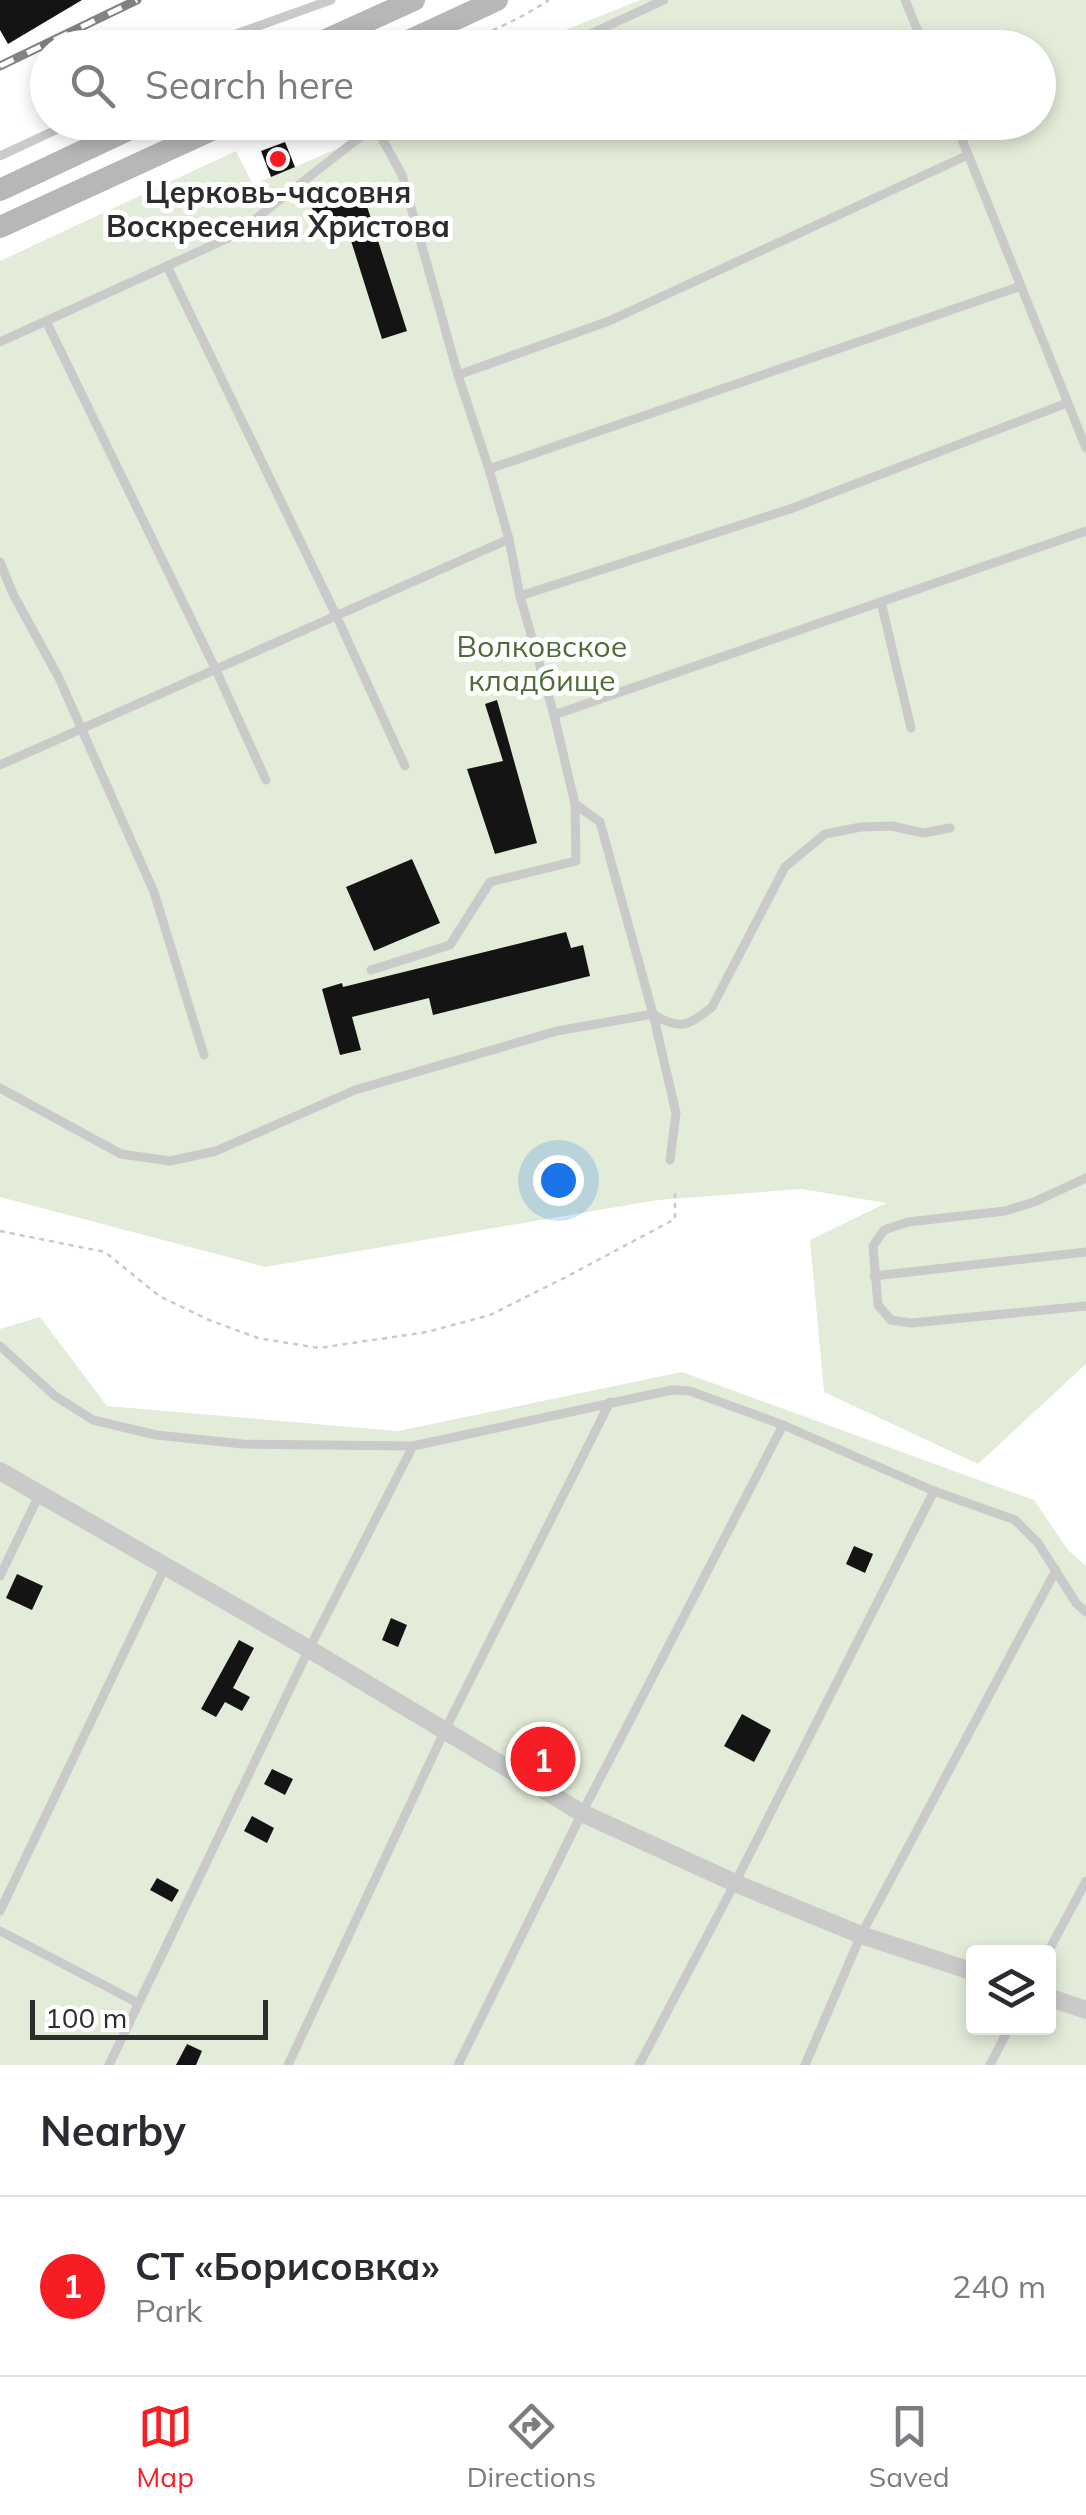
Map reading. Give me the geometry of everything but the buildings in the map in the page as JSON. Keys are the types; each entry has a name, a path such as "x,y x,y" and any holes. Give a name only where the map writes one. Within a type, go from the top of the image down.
{"main road":[{"path":"348,30 414,0"},
{"path":"431,30 497,0"},
{"path":"0,190 107,140"},
{"path":"0,228 190,140"}],"street":[{"path":"0,1471 309,1649 582,1814 861,1934 966,1969"},
{"path":"1056,2001 1086,2010"}],"lane":[{"path":"247,30 332,0"},
{"path":"599,30 664,0"},
{"path":"905,0 917,30"},
{"path":"0,156 34,140"},
{"path":"0,342 235,235 357,140"},
{"path":"372,970 450,945 490,882 576,861 575,804 520,596 509,539 402,175 385,140"},
{"path":"962,140 1086,448"},
{"path":"458,375 609,320 968,155"},
{"path":"167,266 405,766"},
{"path":"489,469 1021,286"},
{"path":"46,321 266,780"},
{"path":"520,596 790,509 1067,403"},
{"path":"554,716 1086,531"},
{"path":"0,765 509,539"},
{"path":"0,562 58,678 154,892 204,1055"},
{"path":"881,602 911,728"},
{"path":"575,804 600,822 654,1014 676,1113 670,1160"},
{"path":"0,1088 121,1154 170,1161 216,1151 354,1090 557,1031 654,1014 671,1025 692,1023 712,1007 786,867 826,834 861,826 892,826 924,834 950,828"},
{"path":"1086,1178 1004,1212 908,1222 884,1230 873,1246 878,1305 891,1320 911,1324 1086,1306"},
{"path":"874,1276 1086,1252"},
{"path":"0,1346 54,1396 93,1420 156,1435 244,1444 413,1446 610,1402 672,1390 690,1391 1015,1520 1038,1543 1076,1603 1086,1612"},
{"path":"288,2065 445,1730 610,1402"},
{"path":"458,2065 782,1425"},
{"path":"109,2065 309,1649 413,1446"},
{"path":"639,2065 934,1491"},
{"path":"0,1576 40,1493"},
{"path":"0,1912 165,1567"},
{"path":"805,2065 861,1934 1056,1570"},
{"path":"1052,1945 1086,1881"},
{"path":"0,1932 138,2004"},
{"path":"990,2065 1005,2035"}],"path":[{"path":"492,30 548,0"},
{"path":"0,1232 105,1252 159,1296 209,1320 258,1338 320,1348 426,1332 490,1315 675,1218 675,1189"}],"green space":[{"name":"Волковское кладбище","path":"640,0 1086,0 1086,1364 978,1464 824,1392 810,1240 886,1203 802,1189 658,1200 265,1267 0,1197 0,261 236,151 253,185 357,140 1056,140 1056,30 565,30"},
{"path":"40,1317 107,1406 398,1431 682,1372 1034,1500 1068,1550 1086,1566 1086,2065 0,2065 0,1329"}],"railway":[{"path":"75,30 137,0"},
{"path":"0,66 30,52"}],"place":[{"name":"Церковь-часовня Воскресения Христова","path":"278,159"},
{"name":"СТ «Борисовка»","path":"543,1759"}]}
